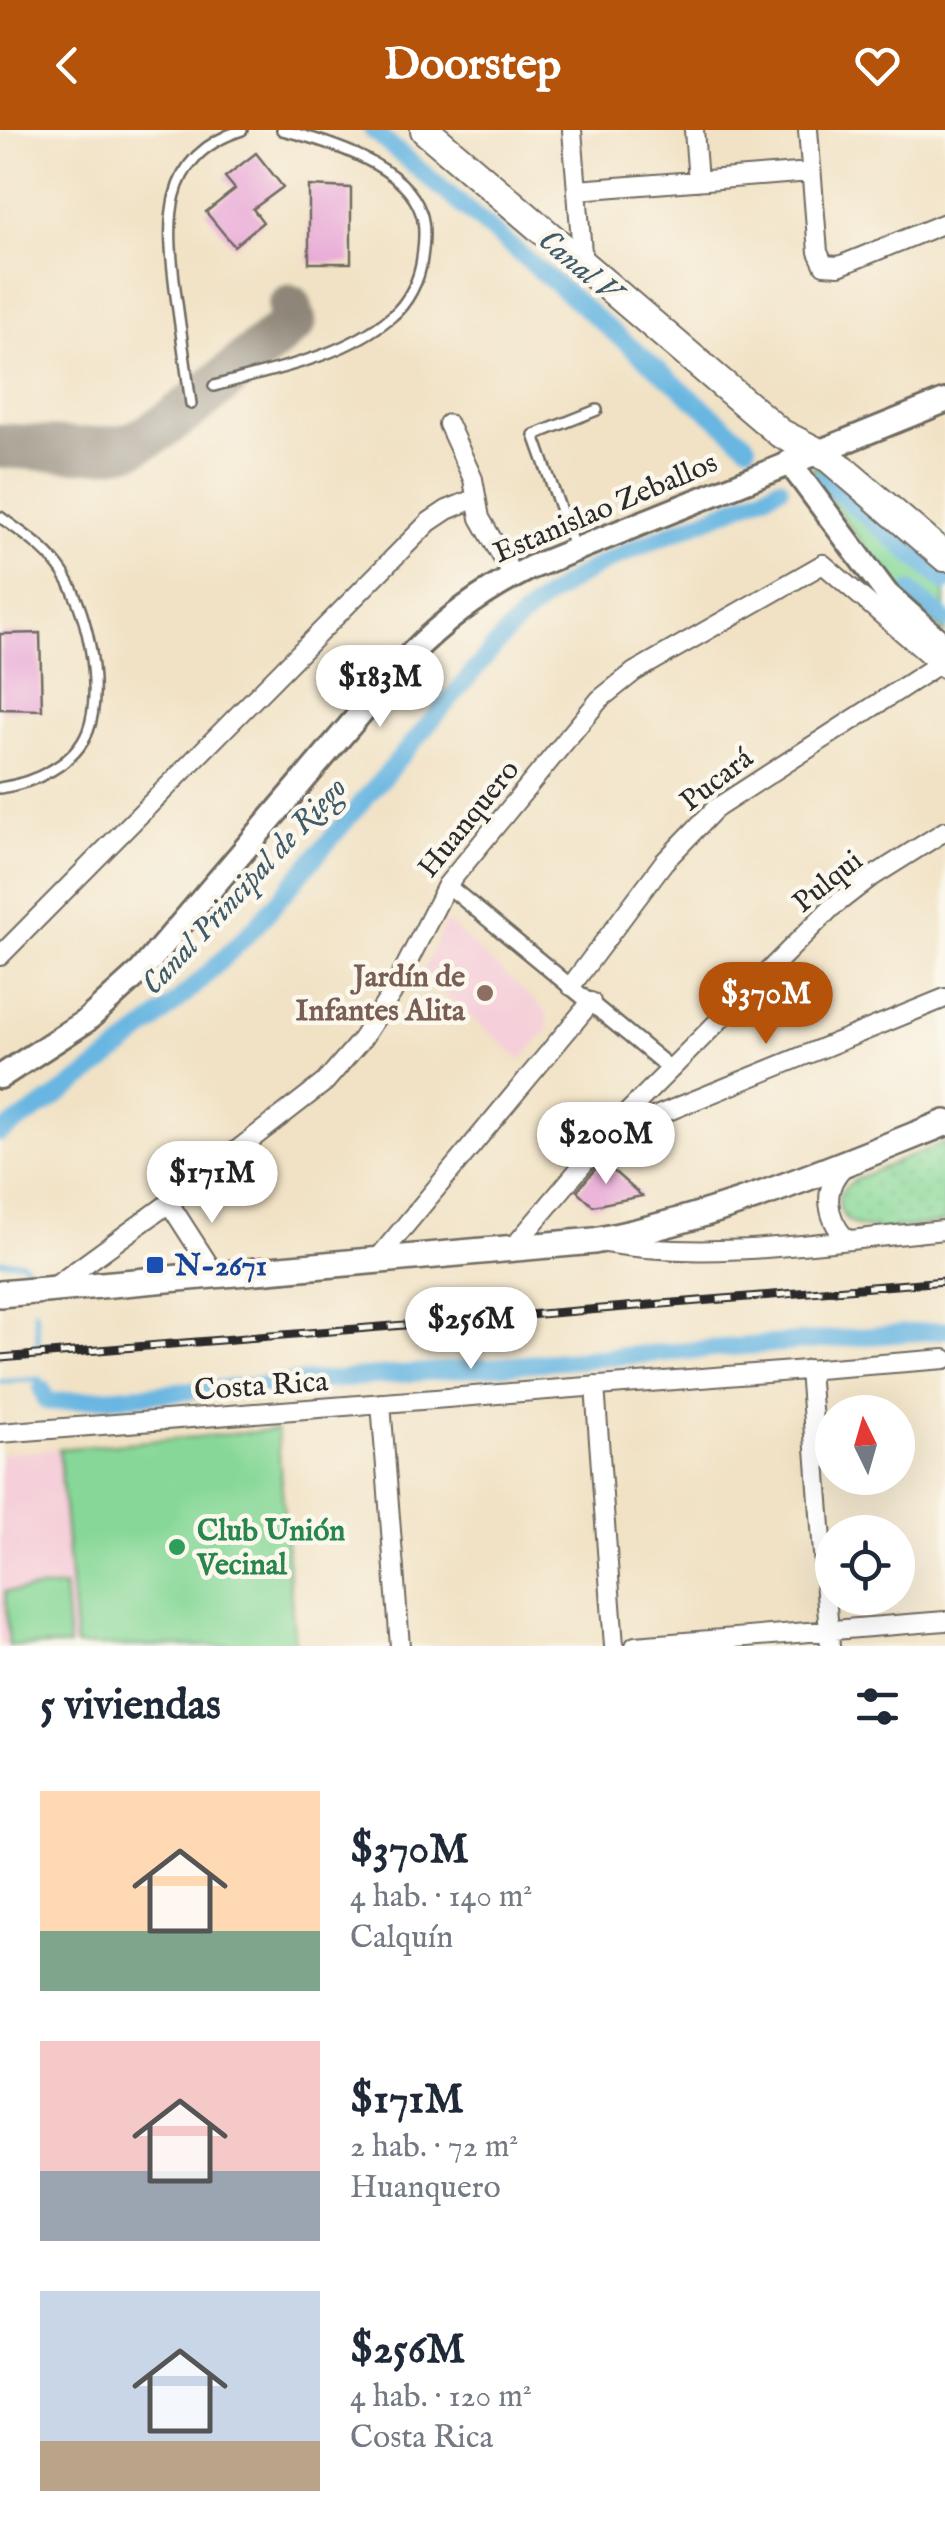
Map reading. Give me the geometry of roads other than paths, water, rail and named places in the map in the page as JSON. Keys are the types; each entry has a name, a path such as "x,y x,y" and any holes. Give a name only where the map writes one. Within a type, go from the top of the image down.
{"main road":[{"path":"425,130 447,140 583,265 780,434 819,452 945,557"},
{"path":"780,434 789,462"},
{"path":"0,1294 594,1241 700,1215 945,1123"}],"street":[{"path":"572,130 583,265"},
{"path":"694,130 698,181"},
{"path":"808,130 818,252 824,265 839,266 945,223"},
{"path":"577,190 811,172"},
{"name":"Estanislao Zeballos","path":"0,1078 86,1020 141,971 410,655 451,616 512,576 945,401"},
{"path":"448,424 473,479 480,518 512,576"},
{"path":"789,462 880,586 943,660"},
{"path":"0,956 429,522 476,498"},
{"name":"Huanquero","path":"51,1290 308,1096 342,1063 392,994 446,885 587,714 615,686 822,564 943,660"},
{"name":"Pucará","path":"571,986 664,862 715,809 943,660"},
{"name":"Pulqui","path":"510,1250 605,1136 847,894 945,830"},
{"path":"446,885 672,1070"},
{"path":"605,1136 945,998"},
{"path":"375,1262 591,1002"},
{"path":"846,1238 832,1220 828,1200 832,1179 850,1161"},
{"path":"169,1203 216,1276"},
{"path":"594,1241 679,1252 945,1230"},
{"name":"Costa Rica","path":"0,1433 945,1359"},
{"path":"809,1370 830,1638"},
{"path":"595,1386 614,1646"},
{"path":"381,1403 400,1646"},
{"path":"635,1646 830,1638 945,1621"}],"lane":[{"path":"191,404 172,267 172,198 194,156 242,130"},
{"path":"214,386 350,344 394,315 414,286 422,265 422,215 414,198 362,157 282,130"},
{"path":"574,550 534,435 597,410"},
{"path":"0,517 32,540 59,568 78,599 88,636 93,704 88,730 72,756 51,771 0,788"}],"waterway":[{"name":"Canal V","path":"372,130 748,445"},
{"name":"Canal Principal de Riego","path":"818,480 826,482 945,582"},
{"name":"Canal Principal de Riego","path":"0,1133 103,1063 228,955 503,637 532,609 598,566 780,487"},
{"name":"Canal Principal de Riego","path":"757,498 764,501 778,495"},
{"name":"Canal V","path":"911,591 945,620"},
{"path":"0,1261 21,1261 31,1271"},
{"path":"35,1311 39,1350"},
{"path":"42,1389 46,1401 55,1402 945,1330"},
{"path":"0,1382 41,1379"}],"railway":[{"path":"0,1358 945,1281"}],"place":[{"name":"Jardín de Infantes Alita","path":"485,993"},
{"name":"N-2671","path":"155,1265"},
{"name":"Club Unión Vecinal","path":"177,1547"}]}
